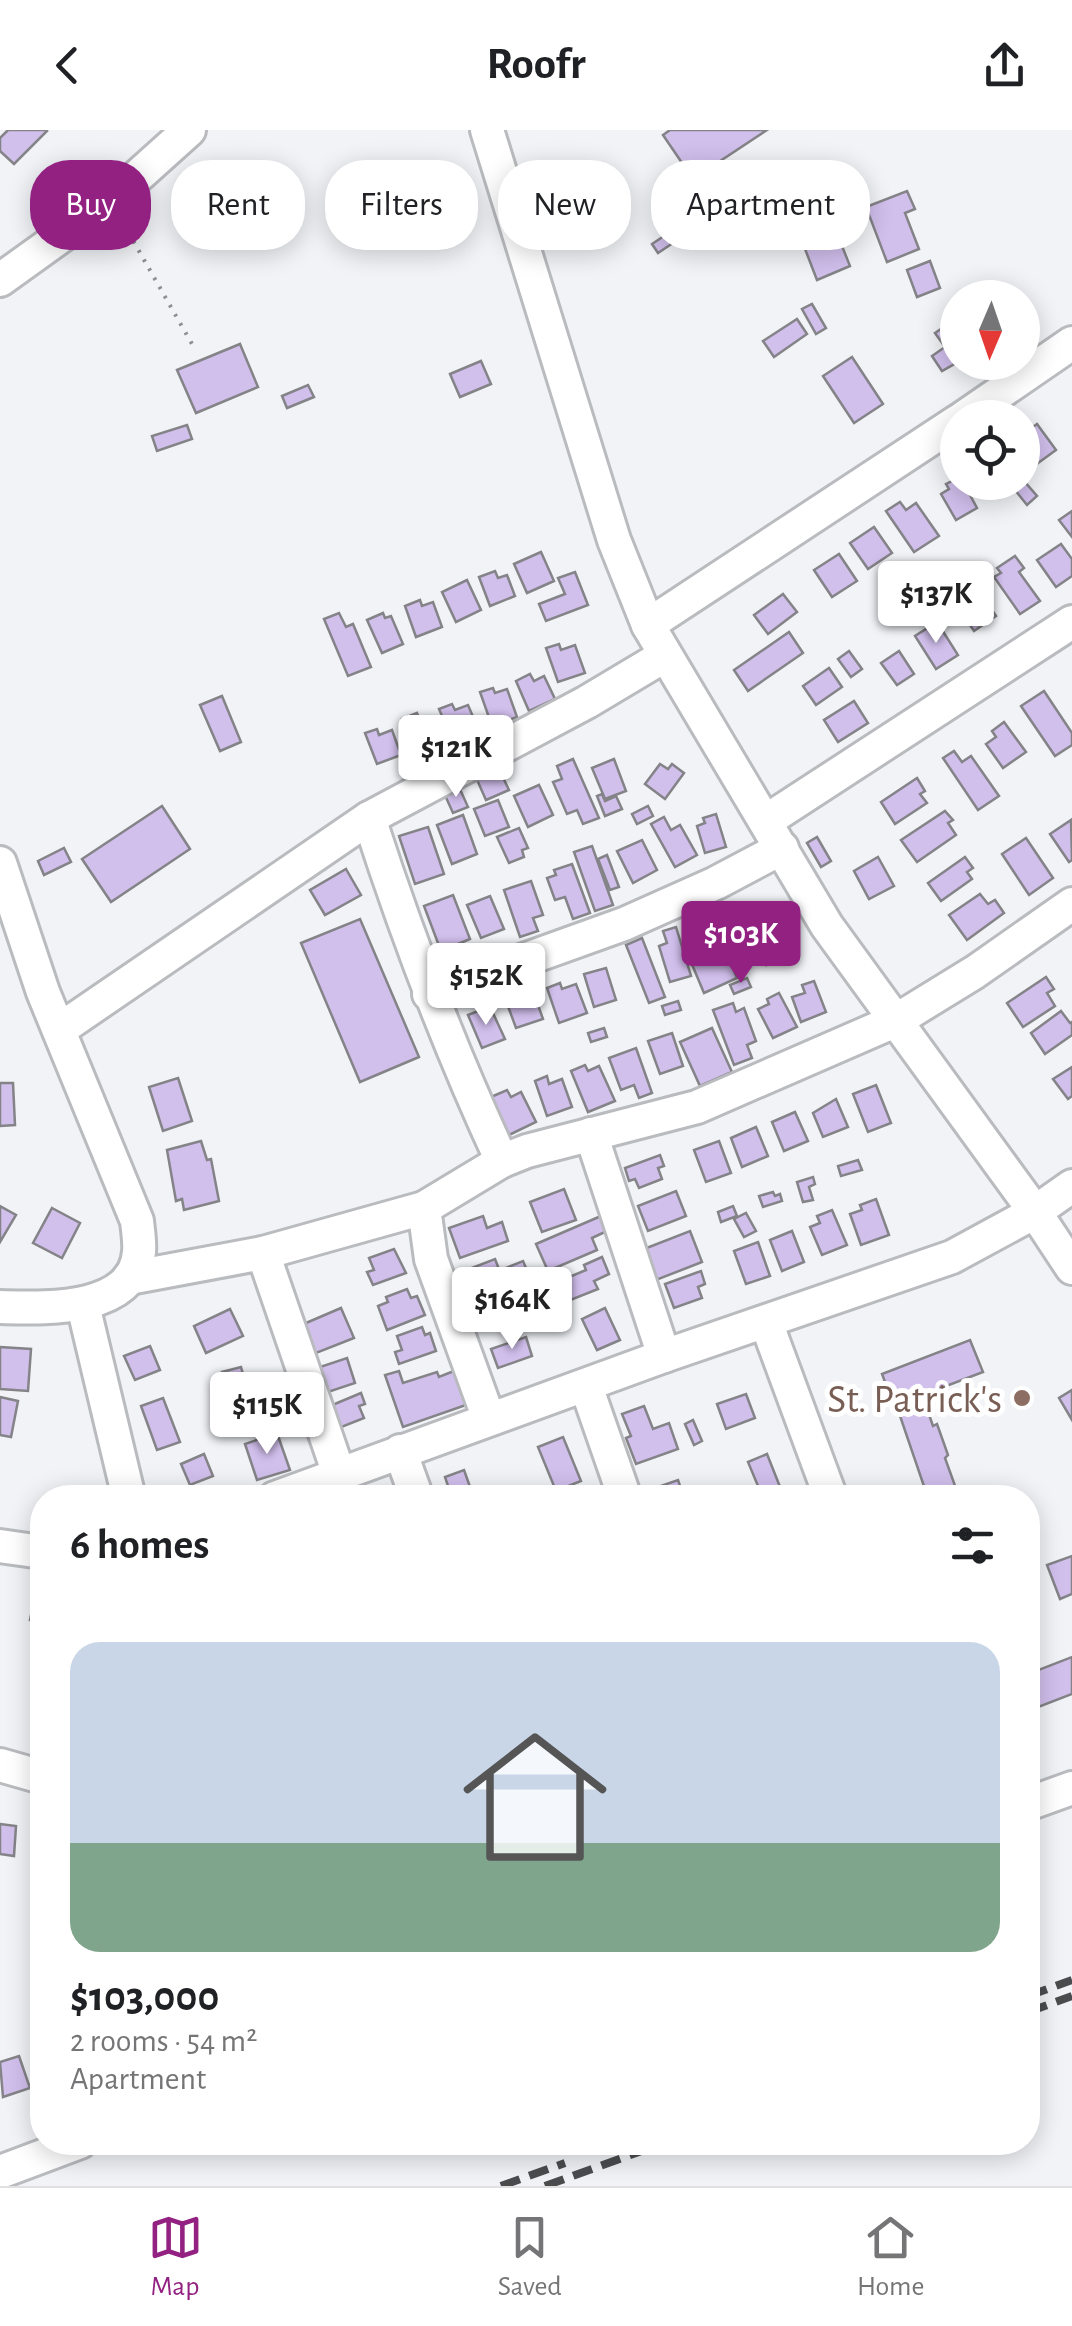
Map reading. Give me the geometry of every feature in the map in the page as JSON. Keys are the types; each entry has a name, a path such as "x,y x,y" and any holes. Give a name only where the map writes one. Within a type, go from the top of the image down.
{"street":[{"path":"151,165 189,130"},
{"path":"487,130 614,540 648,626 827,926 1036,1212 1072,1268"},
{"path":"0,280 42,250"},
{"path":"988,400 1072,342"},
{"path":"648,626 940,432"},
{"path":"429,994 624,924 716,883 774,835 1072,622"},
{"path":"59,1030 369,818 587,702 664,656"},
{"path":"369,818 429,994 502,1162"},
{"path":"0,863 43,992 138,1221 140,1255 130,1278 114,1291 83,1305 0,1307"},
{"path":"130,1278 263,1253 424,1208 502,1162 549,1144 697,1107 897,1020 975,972 1072,904"},
{"path":"591,1134 664,1356"},
{"path":"310,1485 664,1356 952,1257 1036,1212 1072,1186"},
{"path":"424,1208 431,1259 489,1419"},
{"path":"263,1253 339,1474"},
{"path":"83,1305 126,1485"},
{"path":"766,1322 825,1485"},
{"path":"586,1386 620,1485"},
{"path":"400,1452 412,1485"},
{"path":"0,1546 30,1550"},
{"path":"0,1765 30,1774"},
{"path":"1040,1800 1072,1788"},
{"path":"0,2172 45,2155"}],"path":[{"path":"138,250 192,344"}],"building":[{"path":"8,130 47,131 14,164 0,151 0,138"},
{"path":"670,130 767,130 722,160 680,160 663,135"},
{"path":"907,191 915,209 905,213 919,249 887,262 870,217 870,205"},
{"path":"805,250 844,250 850,266 817,280"},
{"path":"930,261 940,288 917,297 907,270"},
{"path":"812,304 826,328 816,334 802,309"},
{"path":"797,319 807,334 774,357 763,341"},
{"path":"240,344 258,387 196,413 177,370"},
{"path":"940,350 940,368 932,356"},
{"path":"852,357 883,404 854,423 823,376"},
{"path":"481,361 491,384 460,397 450,374"},
{"path":"308,385 314,397 287,408 282,396"},
{"path":"187,425 192,439 157,451 152,436"},
{"path":"1040,428 1056,450 1040,462"},
{"path":"944,500 973,500 977,508 956,520"},
{"path":"900,502 906,510 916,503 939,536 914,552 886,511"},
{"path":"1072,511 1072,537 1059,520"},
{"path":"874,527 892,553 868,569 850,543"},
{"path":"1061,544 1072,559 1072,576 1056,587 1037,560"},
{"path":"541,552 554,581 527,593 514,564"},
{"path":"839,554 857,581 832,597 814,570"},
{"path":"1015,556 1024,568 1019,572 1040,601 1020,614 994,577 1001,573 997,568"},
{"path":"495,571 498,578 507,575 515,596 490,606 479,577"},
{"path":"575,572 588,605 546,621 539,604 565,594 558,578"},
{"path":"467,580 481,610 456,622 442,592"},
{"path":"979,592 996,616 974,631 958,607"},
{"path":"783,594 797,612 768,634 754,615"},
{"path":"420,600 422,606 433,602 442,627 416,637 405,606"},
{"path":"339,613 346,627 353,624 371,667 348,676 324,619"},
{"path":"383,613 385,618 391,616 403,644 382,653 367,620"},
{"path":"937,622 958,655 936,669 915,636"},
{"path":"789,632 803,653 748,691 734,670"},
{"path":"559,644 561,650 575,645 585,673 558,682 546,648"},
{"path":"849,651 862,669 851,677 838,659"},
{"path":"899,651 914,674 897,685 881,663"},
{"path":"829,668 842,687 816,705 803,686"},
{"path":"530,674 534,681 544,676 555,699 529,711 516,681"},
{"path":"493,688 495,693 507,689 517,717 492,726 480,692"},
{"path":"1044,691 1072,733 1072,745 1055,756 1021,706"},
{"path":"222,696 241,742 220,751 200,705"},
{"path":"854,701 868,723 838,742 824,720"},
{"path":"452,704 455,710 468,705 477,726 466,731 470,739 455,746 439,709"},
{"path":"417,713 420,721 430,717 439,741 415,750 402,719"},
{"path":"1004,722 1026,752 1003,768 986,744 996,737 992,731"},
{"path":"377,729 379,735 392,730 401,755 377,764 365,733"},
{"path":"954,751 962,762 971,756 999,796 978,810 943,758"},
{"path":"573,759 599,818 583,824 577,810 567,814 553,782 562,779 557,766"},
{"path":"614,759 626,791 605,799 592,768"},
{"path":"496,763 509,790 486,800 474,773"},
{"path":"660,764 668,769 672,764 684,773 665,799 645,784"},
{"path":"917,778 925,791 920,794 927,803 895,824 881,802"},
{"path":"539,785 553,815 528,827 514,796"},
{"path":"459,787 468,807 453,813 444,793"},
{"path":"602,794 605,801 616,796 622,809 605,816 597,796"},
{"path":"498,800 509,827 485,836 474,809"},
{"path":"162,806 190,849 111,902 82,859"},
{"path":"648,806 653,816 637,824 632,814"},
{"path":"945,811 953,820 948,823 956,835 917,862 901,840"},
{"path":"716,814 726,847 705,853 697,826 705,823 703,818"},
{"path":"463,815 477,854 452,864 437,825"},
{"path":"664,817 671,830 680,825 697,855 675,867 651,824"},
{"path":"1071,820 1072,860 1069,862 1050,834"},
{"path":"428,827 444,874 415,884 399,836"},
{"path":"519,828 528,848 522,850 524,857 509,863 497,837"},
{"path":"817,837 831,861 821,867 807,843"},
{"path":"1026,838 1053,878 1029,895 1002,854"},
{"path":"642,840 657,870 633,883 617,851"},
{"path":"592,846 613,905 595,911 574,852"},
{"path":"64,848 71,862 44,875 38,861"},
{"path":"607,855 619,887 610,890 598,859"},
{"path":"878,857 894,886 869,899 854,871"},
{"path":"965,857 973,868 967,872 972,879 941,901 928,883"},
{"path":"572,864 590,913 573,919 565,897 555,900 547,878 556,875 554,870"},
{"path":"346,869 361,895 325,915 310,890"},
{"path":"531,881 543,915 533,918 538,931 520,937 504,890"},
{"path":"980,894 988,904 995,900 1004,913 967,940 949,915"},
{"path":"453,895 470,939 441,951 424,906"},
{"path":"490,896 504,929 481,938 467,905"},
{"path":"360,919 419,1057 360,1082 301,943"},
{"path":"759,919 773,926 769,934 780,939 766,965 742,952"},
{"path":"676,927 691,976 670,982 659,946 667,943 663,931"},
{"path":"715,928 737,978 704,993 691,962 697,959 688,939"},
{"path":"642,938 665,997 649,1003 626,945"},
{"path":"606,968 616,1000 594,1007 584,974"},
{"path":"1046,977 1054,989 1047,993 1055,1006 1023,1027 1007,1003"},
{"path":"747,978 751,987 734,994 730,985"},
{"path":"814,981 826,1012 801,1022 792,997 805,993 802,985"},
{"path":"560,983 562,989 576,984 587,1013 559,1023 547,988"},
{"path":"532,988 543,1019 516,1028 505,998"},
{"path":"779,993 797,1027 773,1038 758,1009"},
{"path":"678,1001 681,1010 665,1015 662,1006"},
{"path":"733,1003 736,1012 744,1008 756,1041 747,1045 752,1058 734,1065 713,1010"},
{"path":"483,1009 485,1014 492,1011 505,1039 482,1048 468,1015"},
{"path":"1061,1011 1072,1022 1072,1035 1045,1054 1031,1033"},
{"path":"604,1028 607,1037 591,1042 588,1033"},
{"path":"712,1028 732,1072 700,1086 680,1042"},
{"path":"672,1033 683,1066 660,1074 648,1041"},
{"path":"636,1048 652,1093 639,1098 634,1085 621,1090 609,1058"},
{"path":"585,1065 588,1071 599,1066 615,1101 588,1112 571,1071"},
{"path":"1072,1067 1072,1096 1068,1099 1053,1079"},
{"path":"547,1076 549,1084 562,1079 572,1107 547,1116 535,1081"},
{"path":"178,1078 192,1121 163,1131 149,1087"},
{"path":"0,1083 13,1083 15,1125 0,1126"},
{"path":"876,1085 891,1123 868,1132 853,1094"},
{"path":"507,1090 511,1097 521,1092 536,1122 509,1135 491,1097"},
{"path":"836,1099 848,1127 823,1137 813,1113"},
{"path":"795,1112 808,1141 784,1151 772,1122"},
{"path":"756,1127 768,1156 742,1167 731,1138"},
{"path":"201,1141 207,1160 211,1159 219,1201 184,1210 182,1199 176,1201 167,1150"},
{"path":"719,1141 731,1173 706,1182 694,1150"},
{"path":"660,1155 664,1166 658,1168 662,1179 639,1188 635,1179 629,1181 625,1168"},
{"path":"858,1160 862,1170 841,1176 838,1166"},
{"path":"813,1177 815,1184 809,1187 813,1200 803,1202 797,1182"},
{"path":"564,1189 576,1220 542,1232 530,1202"},
{"path":"676,1191 686,1216 648,1231 638,1206"},
{"path":"773,1192 775,1196 780,1194 782,1201 763,1207 759,1196"},
{"path":"876,1199 889,1235 861,1245 850,1214"},
{"path":"0,1206 16,1215 0,1242"},
{"path":"733,1206 737,1216 721,1222 718,1212"},
{"path":"52,1208 80,1223 62,1258 33,1243"},
{"path":"832,1210 847,1245 822,1255 810,1227 820,1223 817,1216"},
{"path":"746,1213 756,1231 744,1237 734,1219"},
{"path":"483,1216 487,1228 502,1222 508,1241 460,1258 449,1228"},
{"path":"601,1216 607,1231 592,1238 597,1250 548,1271 536,1244"},
{"path":"690,1231 702,1262 656,1280 644,1249"},
{"path":"792,1231 804,1262 782,1271 770,1240"},
{"path":"758,1242 770,1276 746,1284 734,1251"},
{"path":"394,1249 406,1273 373,1285 367,1272 374,1270 369,1258"},
{"path":"602,1257 609,1274 594,1281 598,1289 558,1305 550,1285 586,1270 584,1265"},
{"path":"495,1259 504,1282 473,1294 464,1271"},
{"path":"523,1261 529,1275 513,1283 506,1268"},
{"path":"701,1271 705,1284 698,1287 702,1298 674,1308 665,1284"},
{"path":"407,1289 411,1298 417,1296 425,1315 387,1330 378,1306 388,1302 386,1297"},
{"path":"509,1297 517,1318 484,1330 476,1310"},
{"path":"341,1308 354,1338 311,1355 299,1326"},
{"path":"605,1308 620,1340 597,1350 582,1319"},
{"path":"230,1309 243,1336 206,1353 194,1326"},
{"path":"422,1327 425,1335 430,1333 436,1351 399,1364 395,1352 402,1350 397,1336"},
{"path":"526,1337 532,1356 498,1368 491,1349"},
{"path":"970,1340 983,1372 894,1406 882,1374"},
{"path":"150,1346 160,1370 135,1380 124,1356"},
{"path":"0,1347 31,1349 28,1391 0,1389"},
{"path":"347,1358 355,1383 328,1392 320,1367"},
{"path":"241,1367 254,1414 235,1420 222,1372"},
{"path":"399,1371 403,1383 454,1371 466,1405 403,1427 385,1375"},
{"path":"1072,1390 1072,1420 1059,1398"},
{"path":"361,1393 365,1404 359,1406 364,1418 339,1428 330,1406"},
{"path":"746,1394 755,1418 726,1429 717,1404"},
{"path":"0,1397 18,1401 11,1437 0,1435"},
{"path":"163,1398 180,1442 157,1450 141,1406"},
{"path":"925,1403 933,1426 937,1424 955,1485 924,1485 899,1413"},
{"path":"644,1406 653,1429 669,1423 678,1449 636,1464 622,1414"},
{"path":"693,1420 702,1441 694,1445 685,1424"},
{"path":"277,1433 290,1470 257,1480 245,1444"},
{"path":"563,1437 581,1481 554,1485 538,1447"},
{"path":"204,1454 213,1476 190,1485 181,1464"},
{"path":"767,1454 779,1485 758,1485 748,1462"},
{"path":"464,1470 469,1485 448,1485 445,1477"},
{"path":"1072,1556 1072,1594 1060,1599 1047,1565"},
{"path":"1072,1657 1072,1694 1040,1706 1040,1669"},
{"path":"0,1824 16,1826 14,1856 0,1854"},
{"path":"19,2056 30,2088 3,2097 0,2062"}],"railway":[{"path":"1040,1992 1072,1980"},
{"path":"1040,2008 1072,1996"},
{"path":"545,2186 630,2155"},
{"path":"501,2186 565,2163"}],"place":[{"name":"St. Patrick's","path":"1022,1398"}]}
